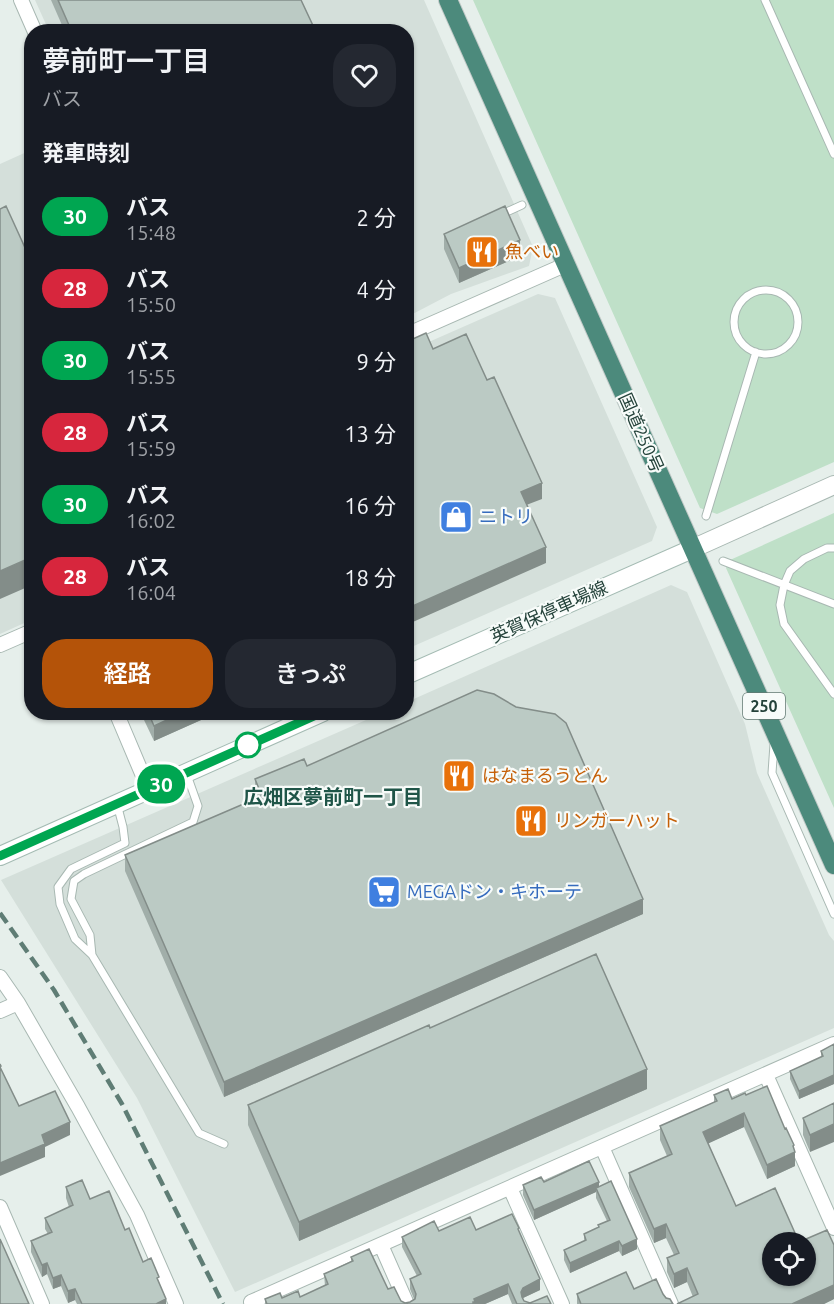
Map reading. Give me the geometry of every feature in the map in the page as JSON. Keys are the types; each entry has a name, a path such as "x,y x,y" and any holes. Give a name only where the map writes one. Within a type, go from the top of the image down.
{"highway":[{"name":"国道250号","path":"448,0 834,865"}],"main road":[{"name":"英賀保停車場線","path":"414,671 834,485"},
{"path":"1,855 305,720"}],"street":[{"path":"21,0 32,24"},
{"path":"414,331 567,264"},
{"path":"0,645 24,634"},
{"path":"119,720 149,790"},
{"path":"0,977 18,1003 78,1107 136,1215 176,1304"},
{"path":"0,1011 18,1003"},
{"path":"252,1304 251,1302 834,1044"},
{"path":"766,1075 834,1228"},
{"path":"602,1147 671,1304"},
{"path":"510,1188 555,1297"},
{"path":"0,1207 42,1304"},
{"path":"381,1245 407,1304"}],"lane":[{"path":"765,0 834,154"},
{"path":"494,218 522,205"},
{"path":"762,290 772,291 782,295 795,310 796,331 792,340 776,352 766,354 756,352 739,339 734,319 743,300 752,293 762,290"},
{"path":"706,516 756,352"},
{"path":"834,548 827,548 804,559 790,572 784,585 780,605 784,624 834,694"},
{"path":"723,561 834,604"},
{"path":"775,730 772,773 834,914"},
{"path":"92,955 90,935 71,899 74,881 84,874 193,822 198,806 186,773"},
{"path":"117,804 125,843 71,868 58,887 60,904 75,939 92,955 199,1133 224,1144"}],"shaded area":[{"path":"35,0 424,0 533,247 529,266 451,294 414,313 414,24 46,24"},
{"path":"24,153 24,623 0,634 0,164"},
{"path":"538,294 555,298 657,527 652,541 414,646 414,348"},
{"path":"671,585 687,592 745,724 757,773 829,935 834,941 834,1028 235,1292 137,1098 1,880 366,720 414,720 414,699"}],"green space":[{"path":"473,0 834,0 834,462 717,514 700,508"},
{"path":"834,513 834,808 726,568 730,560"}],"building":[{"path":"58,0 301,0 312,24 68,24"},
{"path":"6,206 24,245 24,560 0,571 0,209"},
{"path":"505,206 520,240 459,268 444,234"},
{"path":"426,333 433,349 466,334 487,380 494,377 542,483 521,492 546,547 414,605 414,338"},
{"name":"MEGAドン・キホーテ","path":"477,690 494,694 516,707 555,714 566,723 643,899 224,1082 125,855 262,796 255,779 304,759 307,766"},
{"path":"151,720 167,720 154,726"},
{"path":"596,954 647,1069 299,1222 248,1105 429,1025 430,1028"},
{"path":"834,1044 834,1075 799,1091 790,1071 823,1056 821,1051"},
{"path":"0,1067 19,1106 55,1091 70,1122 42,1135 45,1144 0,1163"},
{"path":"767,1086 794,1145 795,1152 767,1165 744,1113 703,1132 736,1206 775,1188 795,1232 762,1232 762,1286 816,1286 816,1235 827,1230 834,1245 834,1285 792,1304 677,1304 698,1294 687,1268 674,1274 667,1258 679,1253 666,1224 654,1229 629,1173 672,1154 660,1126 717,1101 714,1095 728,1089 732,1099 745,1093 746,1095"},
{"path":"834,1103 834,1124 810,1135 803,1118"},
{"path":"589,1161 599,1182 534,1210 523,1185 541,1177 544,1182"},
{"path":"82,1180 90,1199 109,1191 125,1230 129,1228 143,1262 151,1258 166,1299 156,1304 82,1304 75,1289 68,1291 61,1275 53,1278 47,1263 42,1265 31,1241 52,1232 45,1218 73,1205 66,1187"},
{"path":"611,1181 637,1239 622,1246 619,1241 570,1263 564,1250 586,1240 584,1234 610,1220 596,1188"},
{"path":"512,1214 540,1279 523,1288 522,1297 524,1301 530,1303 547,1296 551,1304 517,1304 508,1284 474,1299 473,1304 267,1304 265,1299 280,1293 282,1298 298,1291 300,1297 328,1284 324,1274 353,1261 351,1257 369,1249 388,1289 394,1287 401,1301 410,1302 415,1299 416,1294 410,1279 421,1274 402,1237 434,1221 439,1231 470,1217 476,1230"},
{"path":"0,1239 29,1304 0,1304"},
{"path":"626,1272 634,1289 656,1279 663,1294 673,1304 581,1304 577,1294"}],"railway":[{"path":"0,913 54,990 122,1104 223,1304"}],"bus line":[{"name":"30","path":"0,856 305,720"}],"place":[{"name":"魚べい","path":"482,252"},
{"name":"ニトリ","path":"456,517"},
{"name":"はなまるうどん","path":"459,776"},
{"name":"リンガーハット","path":"531,821"},
{"name":"MEGAドン・キホーテ","path":"384,892"}],"district":[{"name":"広畑区夢前町一丁目","path":"333,797"}]}
